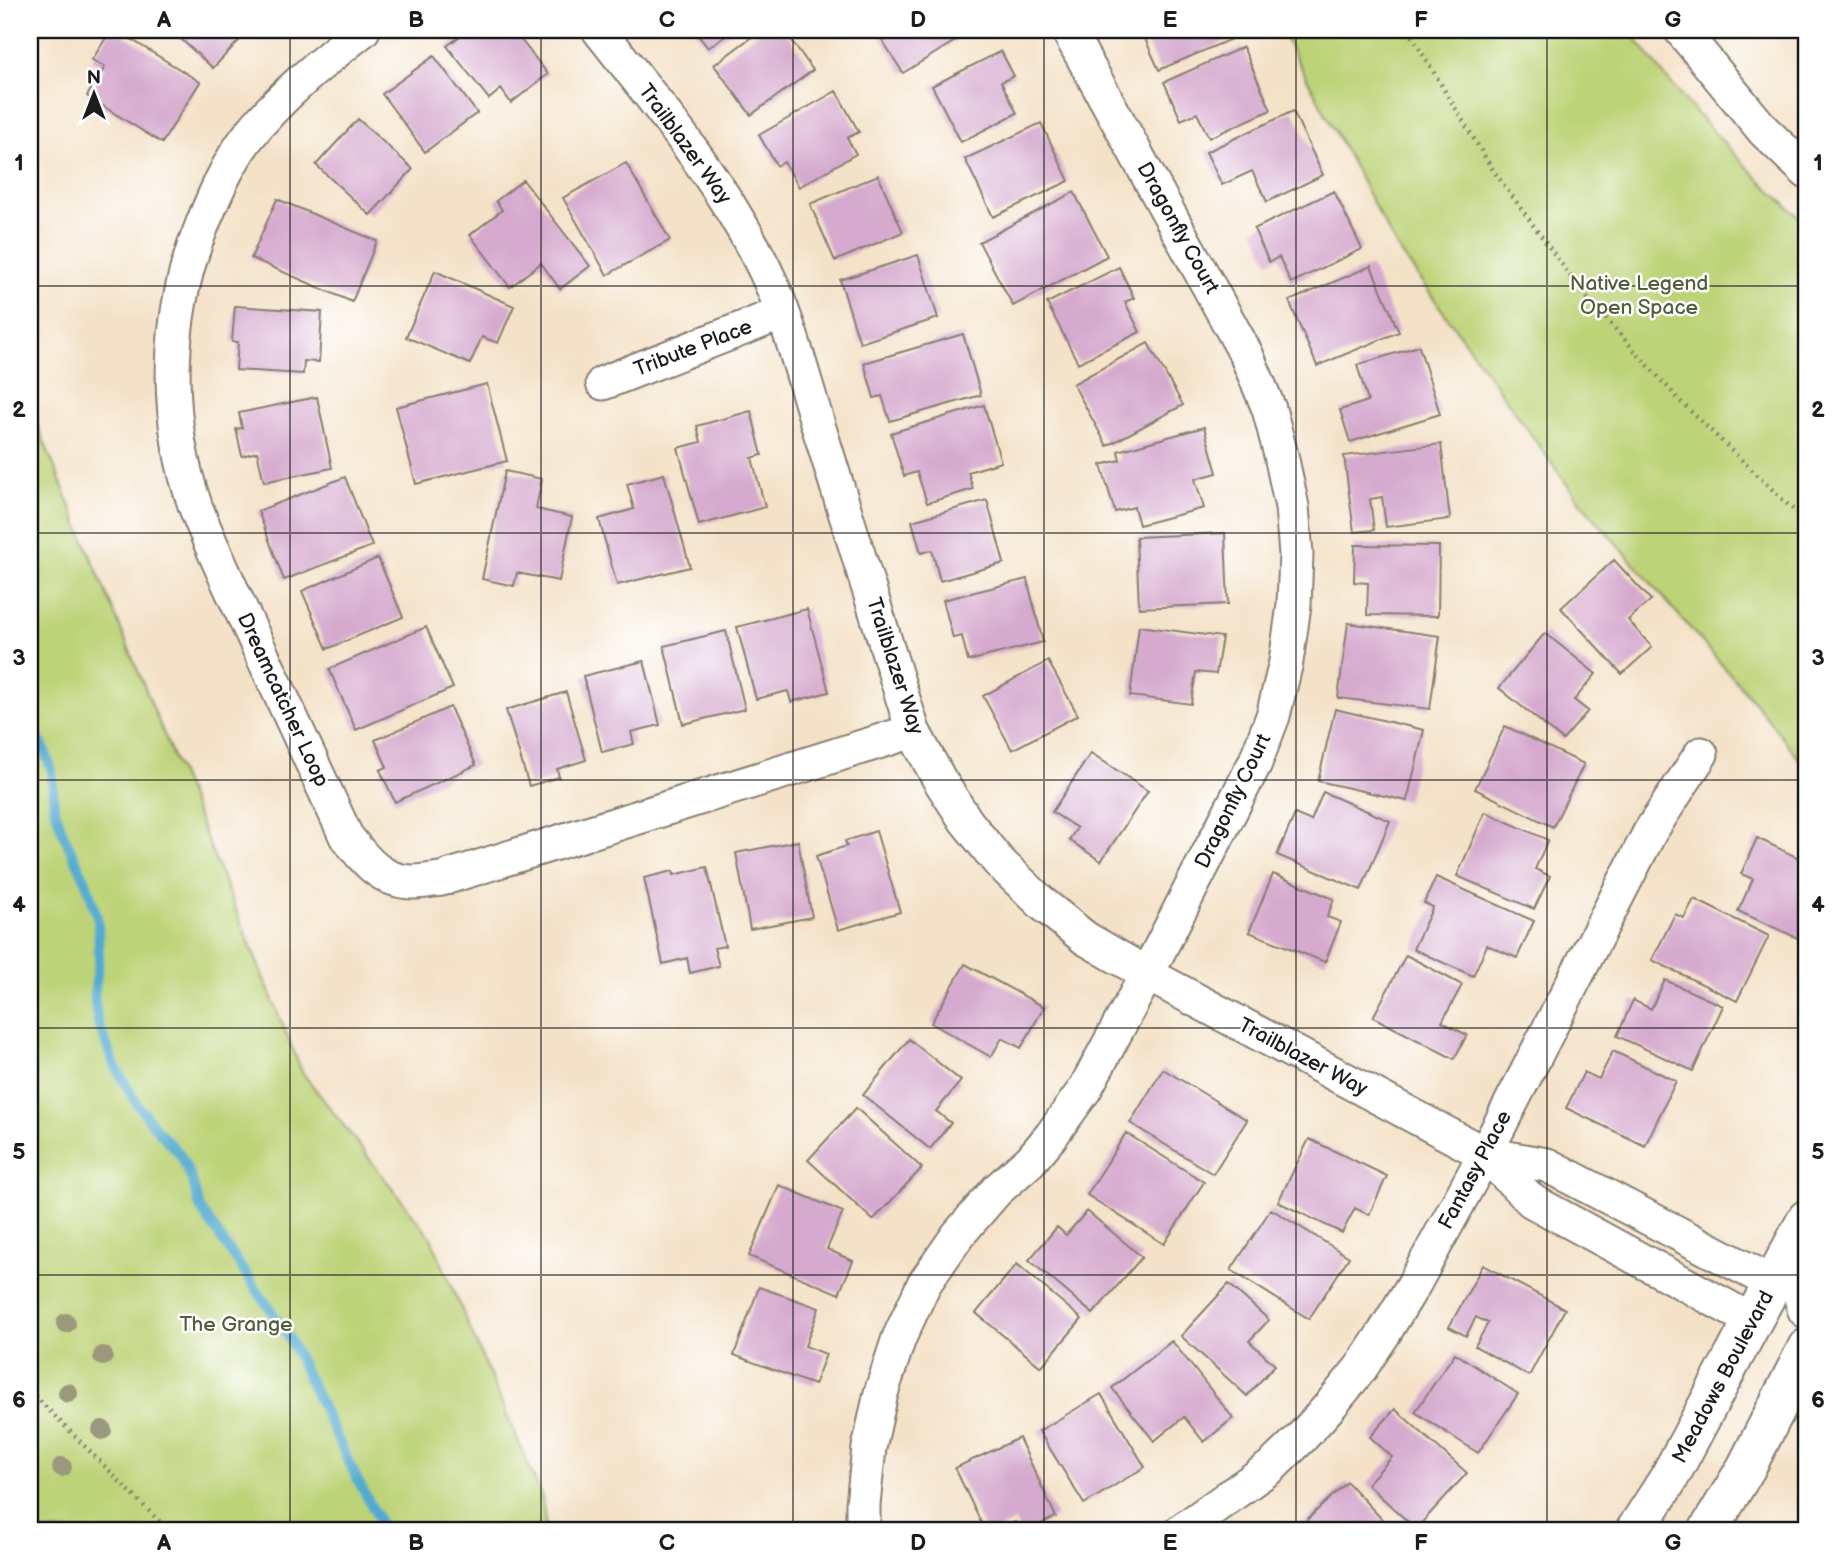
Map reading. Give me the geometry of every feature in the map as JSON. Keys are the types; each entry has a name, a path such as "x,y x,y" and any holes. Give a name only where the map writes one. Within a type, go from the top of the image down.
{"main road":[{"name":"Meadows Boulevard","path":"1635,1531 1670,1478 1706,1413 1807,1219"},
{"path":"1807,1268 1801,1282 1807,1309"},
{"path":"1708,1531 1746,1468 1807,1348"}],"street":[{"name":"Dreamcatcher Loop","path":"363,30 278,102 245,140 217,189 192,249 178,307 173,363 177,426 195,506 346,836 379,873 413,882 441,879 913,731"},
{"name":"Trailblazer Way","path":"599,30 698,156 734,213 765,272 782,313 913,731 966,821 999,861 1044,905 1085,938 1147,974 1485,1154 1532,1201 1753,1321"},
{"name":"Dragonfly Court","path":"863,1531 869,1448 881,1393 899,1338 924,1284 958,1235 997,1190 1030,1161 1085,1089 1255,763 1273,716 1286,662 1294,605 1296,554 1293,507 1269,409 1247,354 1069,30"},
{"path":"1681,30 1765,131 1807,172"},
{"name":"Tribute Place","path":"603,383 782,313"},
{"name":"Fantasy Place","path":"1181,1531 1272,1466 1329,1407 1360,1369 1408,1294 1485,1154 1650,832 1701,754"},
{"name":"Trailblazer Way","path":"1485,1154 1547,1165 1773,1283"}],"path":[{"path":"1408,30 1491,167 1581,291 1680,401 1807,523"},
{"path":"30,1391 167,1531"}],"green space":[{"name":"Native Legend Open Space","path":"1281,30 1629,30 1713,132 1807,224 1807,769 1756,704 1576,497 1396,246"},
{"name":"The Grange","path":"30,407 302,1072 431,1238 542,1497 546,1531 30,1531"}],"building":[{"path":"111,30 116,30 200,82 162,143 87,96 105,67 92,60"},
{"path":"171,30 249,30 213,68"},
{"path":"468,30 513,30 548,74 511,103 501,89 489,99 447,46"},
{"path":"694,30 734,30 708,48"},
{"path":"761,30 784,30 813,70 751,115 714,65"},
{"path":"876,30 973,30 903,73"},
{"path":"1141,30 1242,30 1243,34 1159,70"},
{"path":"1243,47 1271,110 1209,138 1197,113 1181,120 1164,82"},
{"path":"1001,51 1014,76 1001,82 1017,113 961,142 932,86"},
{"path":"434,56 477,113 425,152 382,94"},
{"path":"836,91 859,132 847,138 856,154 799,187 784,162 777,166 759,135"},
{"path":"1293,111 1323,175 1267,202 1252,171 1222,185 1206,152"},
{"path":"358,119 413,169 370,215 316,165"},
{"path":"1041,123 1069,181 993,217 965,159"},
{"path":"626,163 670,240 607,275 563,198"},
{"path":"878,175 903,232 835,261 810,204"},
{"path":"523,180 590,266 560,289 541,263 510,287 470,235 502,210 496,201"},
{"path":"1334,191 1362,249 1291,283 1279,257 1269,262 1254,229"},
{"path":"1074,192 1107,256 1013,306 979,242"},
{"path":"277,199 377,241 352,302 251,258"},
{"path":"918,255 938,318 860,343 840,280"},
{"path":"1371,266 1399,332 1317,366 1289,301"},
{"path":"1119,267 1134,298 1125,302 1140,332 1078,363 1047,303"},
{"path":"435,271 514,306 498,343 482,337 470,364 406,337"},
{"path":"235,306 322,312 319,362 304,361 303,374 236,370 238,342 232,342"},
{"path":"963,334 981,395 890,421 882,396 874,398 864,363"},
{"path":"1148,343 1183,405 1107,446 1073,384"},
{"path":"1419,346 1440,414 1350,442 1340,410 1368,401 1357,365"},
{"path":"487,384 507,461 416,484 396,407"},
{"path":"317,397 332,468 264,482 257,452 242,456 236,429 242,428 239,413"},
{"path":"984,405 1001,462 968,472 973,489 927,503 917,472 904,476 891,433"},
{"path":"751,411 762,455 752,458 765,507 699,525 678,448 701,442 697,426"},
{"path":"1204,427 1217,473 1195,479 1204,508 1139,525 1134,507 1115,512 1101,465 1120,460 1118,451"},
{"path":"1441,444 1450,519 1386,527 1382,497 1370,499 1374,530 1354,532 1344,456"},
{"path":"505,471 542,479 536,509 572,517 559,581 517,573 514,586 482,579"},
{"path":"664,474 690,567 617,585 599,519 634,509 627,484"},
{"path":"345,477 372,546 284,580 258,511"},
{"path":"987,500 1004,563 940,581 932,550 921,553 912,521"},
{"path":"1225,533 1228,604 1139,608 1136,537"},
{"path":"1355,545 1439,546 1438,616 1367,615 1368,583 1354,582"},
{"path":"378,558 403,617 327,649 302,591"},
{"path":"1614,560 1651,600 1628,620 1652,647 1622,674 1561,608"},
{"path":"1027,579 1043,642 968,661 962,636 953,638 943,600"},
{"path":"807,609 829,692 791,702 788,691 756,699 737,627"},
{"path":"1348,623 1440,636 1430,709 1338,698"},
{"path":"1139,626 1222,637 1216,674 1196,672 1191,704 1130,696"},
{"path":"426,627 453,688 356,730 329,669"},
{"path":"726,631 745,709 683,724 664,646"},
{"path":"1545,633 1596,674 1574,700 1588,711 1563,740 1499,688"},
{"path":"644,661 660,725 631,732 634,744 602,752 583,676"},
{"path":"1048,661 1078,715 1012,750 983,696"},
{"path":"566,692 586,760 557,769 559,777 529,786 506,710"},
{"path":"450,707 476,765 395,802 380,770 387,767 375,740"},
{"path":"1335,709 1424,730 1407,801 1318,781"},
{"path":"1505,726 1584,764 1553,827 1475,789"},
{"path":"1091,753 1148,791 1101,861 1069,840 1077,828 1052,812"},
{"path":"1323,792 1390,821 1361,890 1277,855 1295,814 1311,821"},
{"path":"1485,812 1548,840 1535,869 1550,876 1534,909 1457,876"},
{"path":"876,831 900,912 838,930 816,856 847,846 845,841"},
{"path":"1757,838 1807,862 1802,874 1807,877 1807,934 1804,941 1738,911 1753,879 1741,874"},
{"path":"798,841 812,917 750,929 736,853"},
{"path":"707,867 725,946 714,948 719,966 690,973 687,958 663,964 644,878 673,871 674,875"},
{"path":"1273,874 1334,899 1327,917 1341,922 1325,962 1249,932"},
{"path":"1436,877 1534,921 1517,958 1487,945 1473,976 1413,949 1433,907 1424,903"},
{"path":"1694,899 1769,936 1737,1001 1652,960 1675,914 1684,918"},
{"path":"1406,955 1462,985 1442,1022 1467,1035 1454,1059 1373,1017"},
{"path":"965,964 1044,1007 1021,1048 1002,1038 991,1057 931,1023"},
{"path":"1665,980 1723,1006 1693,1071 1617,1036 1633,1000 1651,1009"},
{"path":"909,1039 961,1081 936,1111 951,1123 930,1149 863,1095"},
{"path":"1613,1051 1676,1081 1645,1146 1566,1108 1584,1072 1599,1079"},
{"path":"1163,1069 1247,1120 1213,1174 1130,1123"},
{"path":"856,1108 922,1168 873,1220 808,1160"},
{"path":"1126,1133 1204,1182 1164,1244 1087,1195"},
{"path":"1309,1139 1387,1176 1369,1215 1355,1208 1342,1233 1278,1202"},
{"path":"779,1185 843,1212 827,1249 853,1261 839,1294 749,1256"},
{"path":"1271,1209 1349,1257 1309,1319 1231,1270"},
{"path":"1087,1211 1142,1257 1093,1314 1029,1260 1057,1227 1066,1235"},
{"path":"1017,1264 1082,1319 1041,1367 976,1313"},
{"path":"1483,1265 1565,1309 1529,1376 1475,1346 1488,1323 1476,1317 1466,1336 1449,1327"},
{"path":"1229,1284 1269,1320 1249,1341 1275,1365 1247,1396 1181,1336"},
{"path":"759,1287 819,1308 805,1346 826,1354 814,1385 734,1355"},
{"path":"1172,1341 1233,1418 1204,1442 1184,1417 1154,1441 1112,1388"},
{"path":"1455,1353 1518,1394 1478,1453 1415,1412"},
{"path":"1101,1394 1145,1467 1084,1504 1039,1431"},
{"path":"1395,1409 1467,1473 1416,1529 1367,1484 1392,1457 1370,1437"},
{"path":"1019,1438 1056,1517 1024,1531 1019,1531 1015,1522 994,1531 985,1531 955,1468"},
{"path":"1347,1482 1393,1531 1295,1531"}],"waterway":[{"path":"33,727 52,771 54,807 64,836 86,881 98,920 99,960 94,996 98,1023 114,1064 137,1104 180,1154 192,1180 200,1208 286,1332 378,1518 381,1531"}]}
